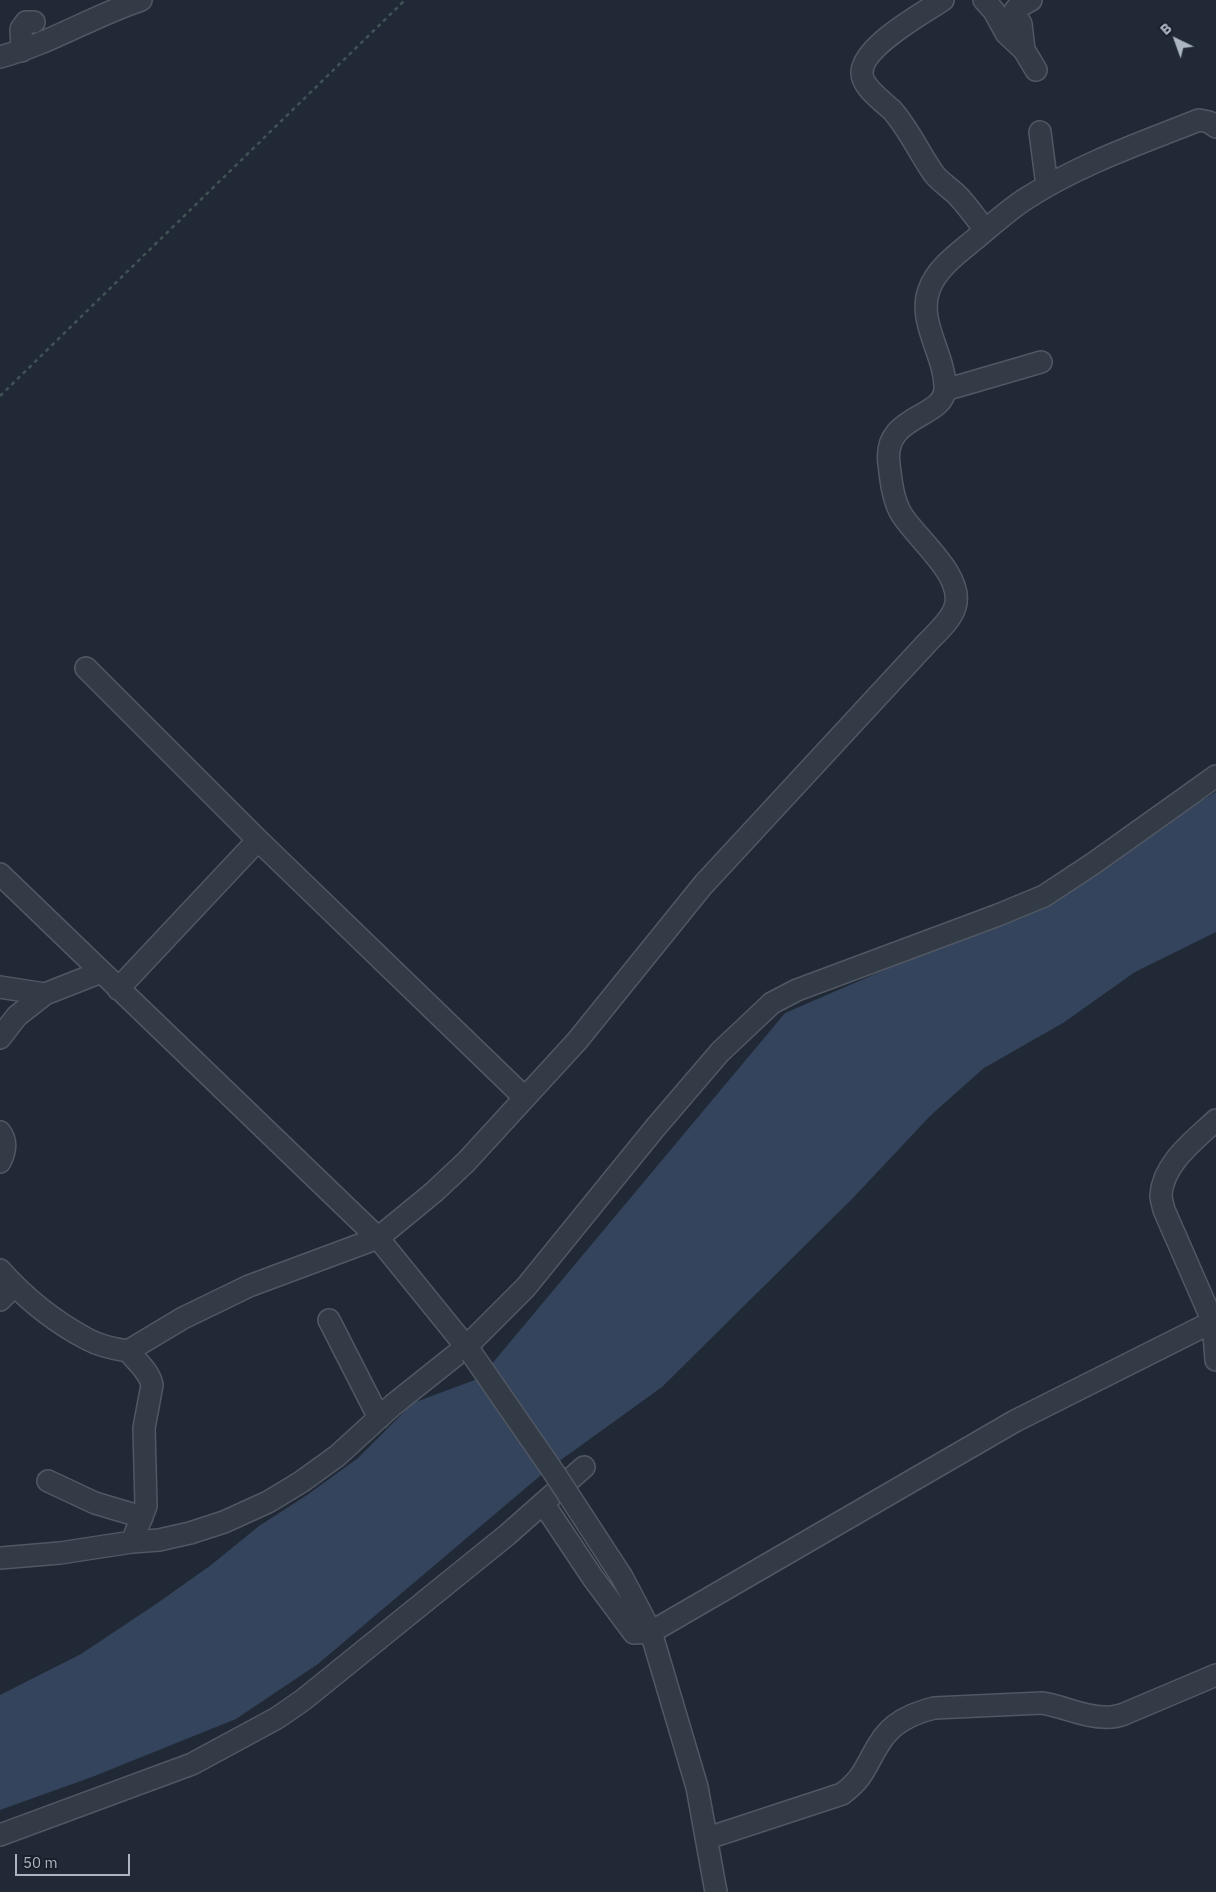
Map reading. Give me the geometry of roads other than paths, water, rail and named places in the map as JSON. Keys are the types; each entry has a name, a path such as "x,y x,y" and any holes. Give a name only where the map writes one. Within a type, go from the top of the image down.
{"street":[{"path":"943,0 890,35 877,47 864,63 863,78 897,117 935,174 960,198 985,230"},
{"path":"984,0 997,16 1006,33 1024,50 1036,70"},
{"path":"1024,50 1020,24 1014,12 1016,8 1032,0"},
{"path":"0,57 22,51 137,1"},
{"path":"22,51 21,29 26,22 34,22"},
{"path":"128,1351 183,1318 250,1286 378,1238 434,1192 466,1162 577,1041 703,885 925,645 955,608 957,597 952,581 939,560 902,515 895,498 888,462 896,433 912,419 937,405 944,398 945,390 938,355 926,312 929,290 940,272 952,258 985,230 1026,199 1047,186 1087,165 1199,120 1209,122 1216,127"},
{"path":"1040,132 1047,186"},
{"path":"945,390 1041,362"},
{"path":"86,668 258,840 524,1097"},
{"path":"0,1558 60,1553 190,1534 224,1522 268,1502 301,1482 337,1456 379,1418 469,1350 526,1287 654,1128 720,1052 772,1003 797,990 998,916 1044,896 1094,863 1216,776"},
{"path":"118,988 258,840"},
{"path":"0,874 378,1238 469,1350 555,1474 622,1577 651,1632 698,1788 716,1892"},
{"path":"0,1038 18,1016 45,994 101,972"},
{"path":"0,986 45,994"},
{"path":"1216,1120 1178,1156 1168,1173 1161,1196 1164,1210 1214,1321 1216,1360"},
{"path":"0,1132 5,1145 4,1155 0,1162"},
{"path":"0,1270 7,1293 42,1309 88,1340 107,1347 128,1351 151,1379 152,1385 144,1428 146,1494 142,1517 132,1542"},
{"path":"329,1320 379,1418"},
{"path":"543,1503 593,1578 634,1633 651,1632 1015,1421 1214,1321"},
{"path":"0,1835 192,1764 277,1718 303,1700 492,1547 584,1466"},
{"path":"48,1481 95,1503 142,1517"},
{"path":"708,1838 842,1794 858,1781 879,1743 888,1731 904,1719 918,1712 934,1708 1042,1703 1093,1716 1112,1717 1124,1714 1216,1675"}],"water":[{"path":"1216,792 1216,932 1135,972 1063,1023 984,1068 931,1115 853,1198 662,1387 547,1470 318,1664 236,1719 92,1777 0,1810 0,1695 81,1654 156,1604 211,1565 259,1526 307,1495 358,1458 413,1403 480,1378 785,1013 1074,888 1171,820"}]}
